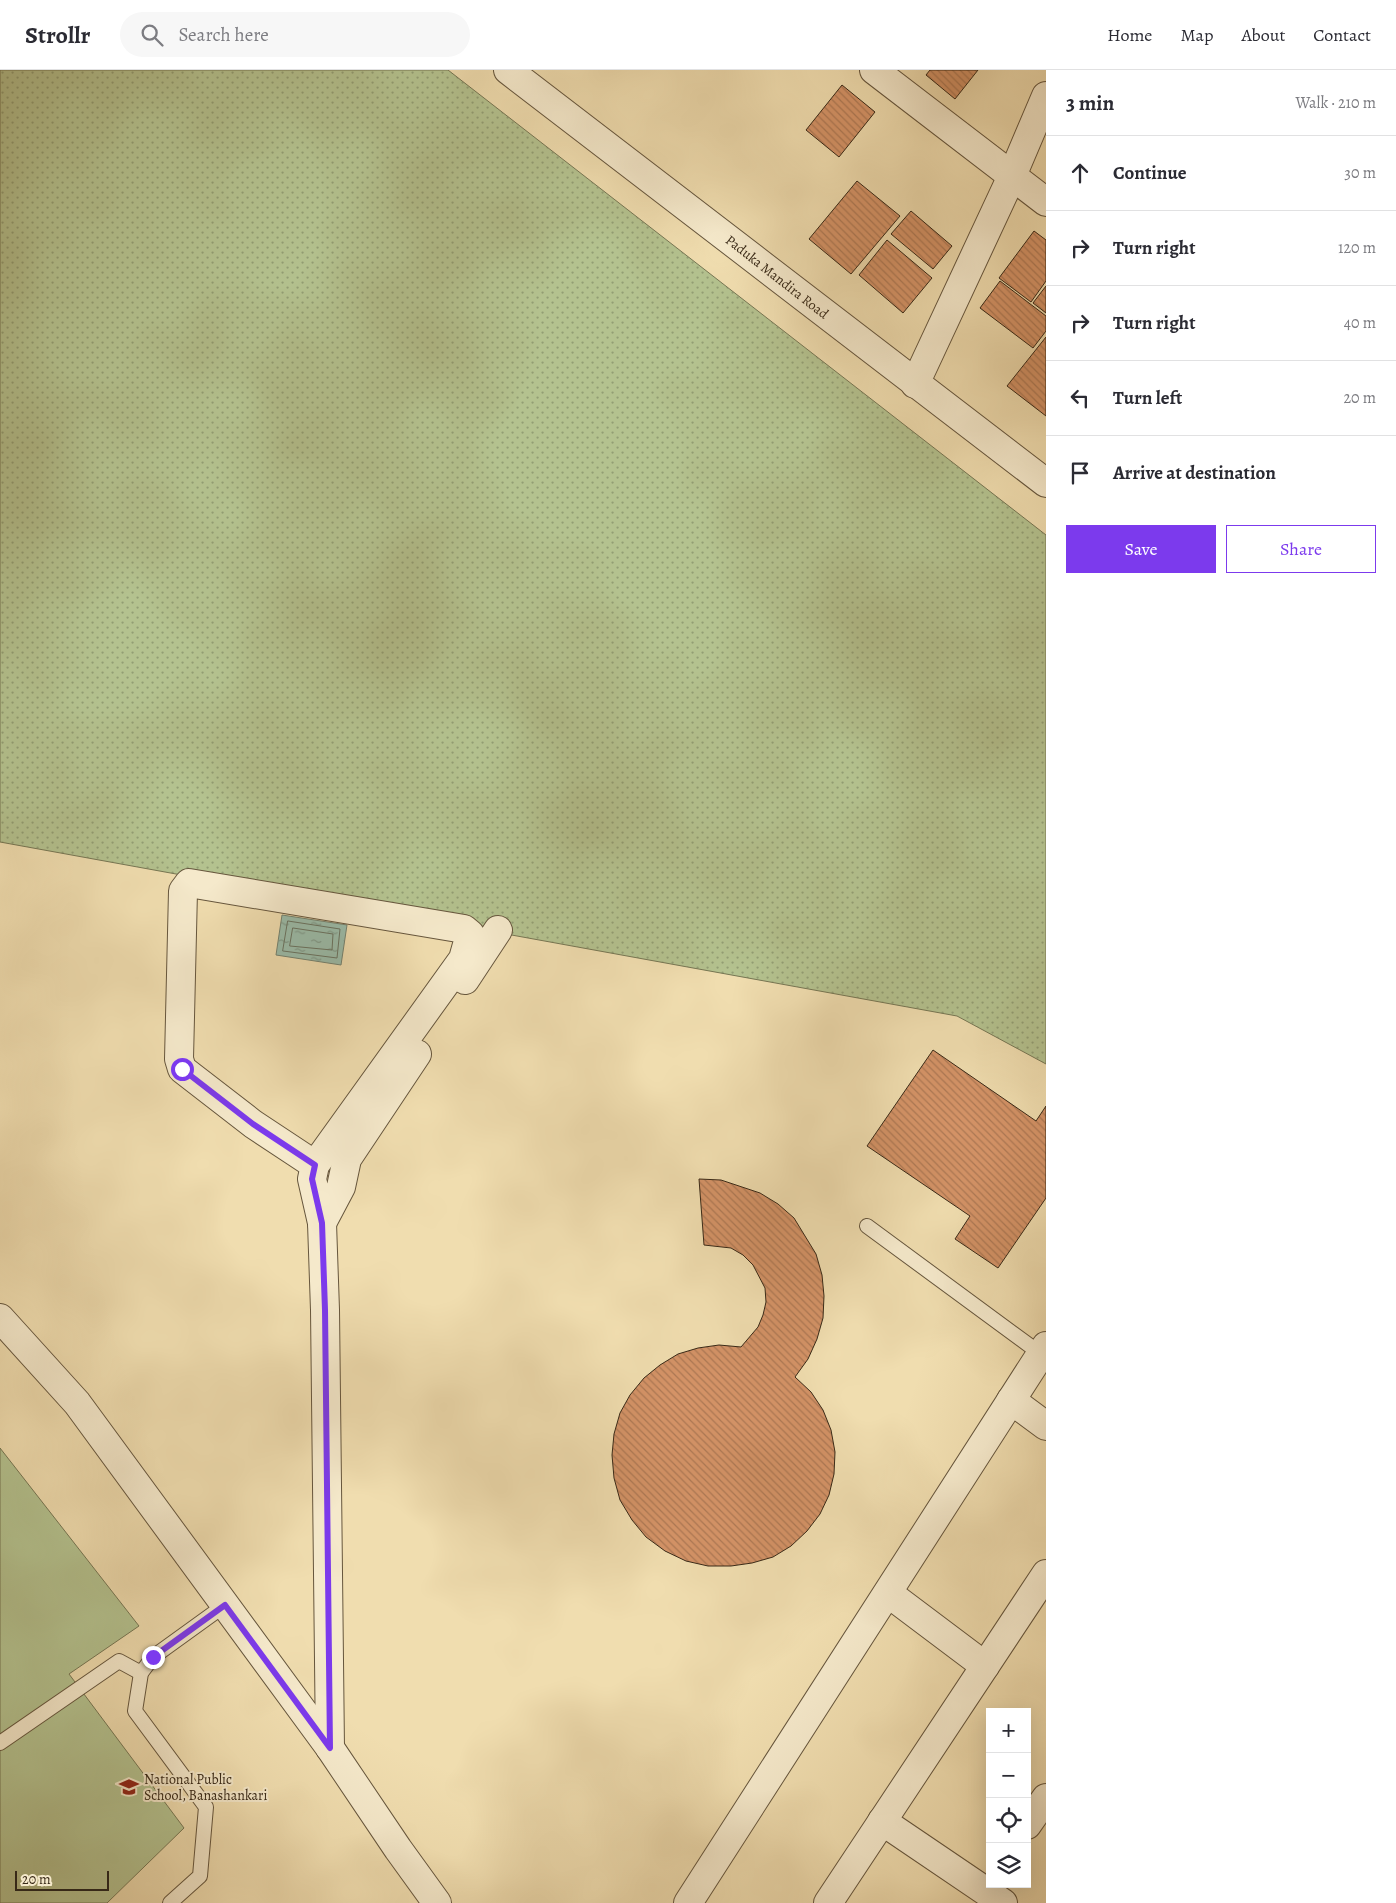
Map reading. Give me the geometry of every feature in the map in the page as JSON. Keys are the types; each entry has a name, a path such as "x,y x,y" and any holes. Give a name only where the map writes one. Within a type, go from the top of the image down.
{"street":[{"name":"Paduka Mandira Road","path":"508,70 1046,484"},
{"path":"874,70 1046,202"},
{"path":"915,384 1012,176 1046,96"},
{"path":"315,1165 253,1124 182,1069 179,1059 184,891 189,883 464,929 470,934 463,959 315,1165 312,1179 322,1223 325,1310 330,1748"},
{"path":"322,1223 341,1187 347,1159 498,930"},
{"path":"0,1318 77,1403 330,1748 437,1903"},
{"path":"688,1903 1043,1350"},
{"path":"1011,1400 1046,1426"},
{"path":"828,1903 1046,1574"},
{"path":"888,1593 985,1666"},
{"path":"1031,1819 1046,1798"},
{"path":"882,1821 987,1894"}],"lane":[{"path":"867,1226 1043,1350"},
{"path":"170,1903 200,1876 206,1807 135,1711 141,1674 153,1657 225,1605"},
{"path":"0,1743 119,1661 141,1674"}],"green space":[{"path":"0,70 448,70 1046,535 1046,1064 957,1016 0,842"},
{"path":"0,1448 139,1626 69,1674 184,1828 107,1903 0,1903"}],"water":[{"path":"282,915 347,925 341,965 276,955"}],"building":[{"path":"930,70 978,70 955,99 926,75"},
{"path":"842,85 875,112 839,157 806,130"},
{"path":"857,181 900,216 851,274 809,239"},
{"path":"911,211 952,246 933,269 891,234"},
{"path":"1034,231 1046,240 1046,281 1031,302 999,278"},
{"path":"887,240 932,278 903,313 859,275"},
{"path":"1000,281 1046,316 1046,331 1033,348 980,308"},
{"path":"1046,286 1046,313 1033,303"},
{"path":"1046,337 1046,416 1007,386"},
{"path":"933,1050 1036,1121 1046,1106 1046,1198 998,1268 955,1239 970,1216 867,1146"},
{"path":"699,1179 721,1180 760,1193 778,1204 794,1218 816,1254 822,1275 824,1296 823,1318 817,1339 808,1359 795,1377 811,1392 823,1410 831,1430 835,1452 834,1474 829,1495 820,1514 807,1531 791,1546 773,1557 731,1566 708,1566 686,1561 665,1551 646,1537 632,1520 620,1500 614,1478 612,1455 614,1434 620,1413 630,1395 644,1378 678,1354 698,1348 719,1345 741,1347 758,1327 763,1315 766,1302 765,1288 753,1265 743,1255 731,1248 704,1245"}],"place":[{"name":"National Public School, Banashankari","path":"129,1787"}],"route":[{"path":"153,1657 225,1605 330,1748 325,1310 322,1223 312,1179 315,1165 253,1124 182,1069"}]}
